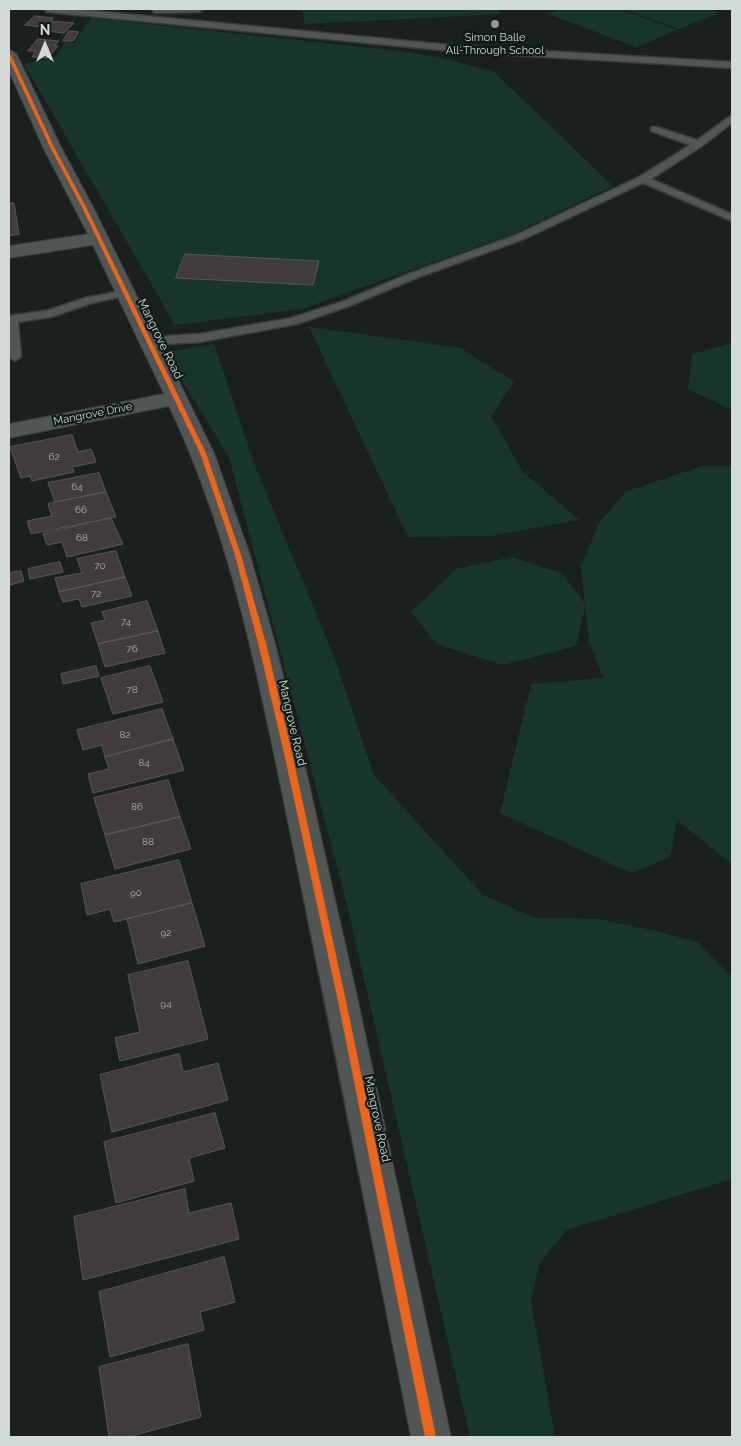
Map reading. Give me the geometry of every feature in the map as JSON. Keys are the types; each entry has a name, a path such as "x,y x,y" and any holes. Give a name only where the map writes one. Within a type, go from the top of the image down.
{"street":[{"name":"Mangrove Road","path":"9,54 18,94 52,147 99,238 147,341 203,452 238,555 263,647 340,991 431,1437"},
{"path":"9,252 99,238"},
{"name":"Mangrove Drive","path":"9,431 176,398"}],"lane":[{"path":"47,9 101,12 306,35 462,49 732,65"},
{"path":"101,12 199,9"},
{"path":"147,341 200,338 251,329 293,321 346,304 520,237 644,179 698,144 727,129 732,118"},
{"path":"654,129 698,144"},
{"path":"644,179 732,218"},
{"path":"15,357 10,328 12,319 51,312 89,300 125,293"}],"green space":[{"path":"302,9 497,9 500,14 305,24"},
{"path":"561,9 620,9 677,30 636,47 548,14"},
{"path":"623,9 709,9 719,13 679,29"},
{"path":"91,18 391,50 443,58 494,72 613,186 515,233 302,309 175,325 24,64 55,58 65,42 74,43"},
{"path":"309,327 461,348 514,382 491,416 522,471 579,520 490,536 408,537"},
{"path":"732,343 732,410 688,389 692,354"},
{"path":"214,344 257,471 333,654 374,775 483,895 535,918 598,919 657,931 697,942 732,977 732,1179 567,1230 540,1262 531,1301 555,1437 470,1437 346,901 229,457 164,352"},
{"path":"732,465 732,864 677,820 670,857 631,873 500,813 531,684 603,678 589,641 585,607 576,646 503,665 437,644 411,612 456,569 512,557 562,573 585,604 581,567 599,523 627,491 702,466"}],"building":[{"path":"35,16 53,18 51,21 74,23 64,33 47,31 51,28 25,25"},
{"path":"69,31 79,32 73,41 63,41"},
{"path":"38,39 59,41 54,46 58,46 48,58 32,57 36,51 28,51"},
{"path":"9,203 14,203 19,234 9,236"},
{"path":"185,254 319,261 313,285 176,278"},
{"path":"72,435 78,452 91,449 96,462 72,467 74,472 32,481 30,476 21,478 10,447"},
{"path":"99,473 106,492 55,502 48,483"},
{"path":"106,492 116,517 31,534 27,521 52,516 48,504"},
{"path":"111,518 123,544 67,557 62,542 47,545 43,534"},
{"path":"116,551 125,577 59,592 55,578 82,573 77,559"},
{"path":"60,562 63,572 30,579 28,569"},
{"path":"21,571 24,581 10,585 9,573"},
{"path":"125,577 132,596 82,607 79,599 63,602 59,592"},
{"path":"147,601 158,631 98,644 91,623 105,620 102,612"},
{"path":"158,631 165,653 105,667 98,644"},
{"path":"96,666 99,676 63,684 61,674"},
{"path":"150,666 163,702 113,714 101,678"},
{"path":"162,709 173,739 105,757 102,745 83,750 77,730"},
{"path":"173,739 184,770 93,793 88,774 109,769 105,757"},
{"path":"168,780 180,817 105,835 94,798"},
{"path":"180,817 191,849 115,869 105,835"},
{"path":"179,860 192,903 114,922 110,909 87,915 81,884"},
{"path":"192,903 205,946 138,964 127,919"},
{"path":"188,961 208,1039 120,1061 115,1038 140,1032 128,975"},
{"path":"179,1054 183,1072 218,1063 228,1100 112,1132 100,1075"},
{"path":"215,1113 225,1148 189,1158 194,1181 116,1203 104,1142"},
{"path":"185,1189 189,1213 231,1203 239,1239 83,1280 74,1217"},
{"path":"224,1257 235,1302 200,1312 204,1330 110,1357 99,1292"},
{"path":"188,1344 201,1417 128,1437 109,1437 99,1367"}],"cycle path":[{"path":"9,55 52,147 84,207 203,453 238,555 263,647 288,753 342,1001 431,1437"}],"place":[{"name":"Simon Balle All-Through School","path":"495,24"}]}
